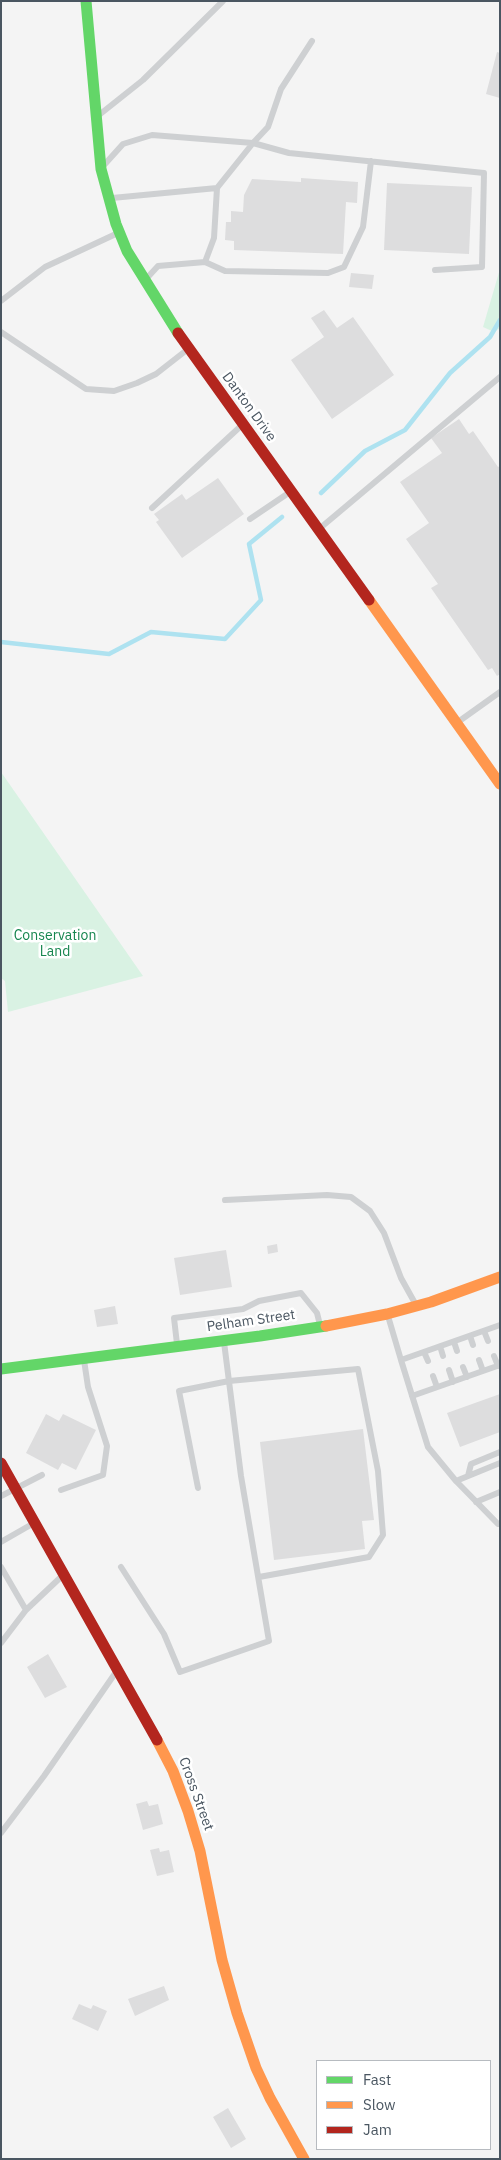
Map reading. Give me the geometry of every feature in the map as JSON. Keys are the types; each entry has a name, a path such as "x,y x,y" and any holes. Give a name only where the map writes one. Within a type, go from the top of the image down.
{"street":[{"name":"Danton Drive","path":"86,1 101,169 119,232 144,281 189,348 500,784"},
{"name":"Pelham Street","path":"1,1369 224,1341 387,1314 417,1306 500,1277"},
{"name":"Cross Street","path":"1,1464 164,1752 181,1791 200,1851 222,1960 236,2013 256,2068 270,2098 304,2159"}],"lane":[{"path":"96,118 143,80 223,1"},
{"path":"205,262 214,238 217,188 268,127 281,89 312,41"},
{"path":"101,169 123,144 152,135 253,143 288,153 484,172 482,267 435,270"},
{"path":"144,281 158,266 205,262 225,271 328,273 344,268 363,227 371,161"},
{"path":"108,198 217,188"},
{"path":"1,301 45,266 119,232"},
{"path":"1,332 86,389 114,391 137,383 156,374 189,348"},
{"path":"318,529 500,376"},
{"path":"152,508 243,424"},
{"path":"250,519 291,491"},
{"path":"456,723 500,692"},
{"path":"225,1200 327,1195 351,1198 370,1211 384,1233 401,1278 417,1306"},
{"path":"177,1347 174,1318 243,1309 258,1301 301,1293 317,1313 321,1326"},
{"path":"387,1314 428,1447 456,1481 500,1524"},
{"path":"401,1360 500,1325"},
{"path":"484,1331 488,1341"},
{"path":"470,1336 473,1345"},
{"path":"121,1567 164,1634 180,1672 270,1641 241,1476 224,1341"},
{"path":"454,1342 457,1351"},
{"path":"440,1346 443,1356"},
{"path":"424,1352 428,1361"},
{"path":"412,1396 499,1366 494,1356"},
{"path":"61,1490 103,1475 107,1446 88,1387 84,1358"},
{"path":"479,1360 483,1371"},
{"path":"463,1366 466,1377"},
{"path":"198,1488 179,1391 229,1382 358,1369 378,1471 383,1535 369,1557 259,1577"},
{"path":"448,1370 453,1382"},
{"path":"433,1376 437,1387"},
{"path":"468,1476 471,1464 500,1452"},
{"path":"456,1481 500,1463"},
{"path":"1,1496 42,1475"},
{"path":"476,1502 500,1492"},
{"path":"1,1542 35,1522"},
{"path":"1,1567 26,1610"},
{"path":"1,1643 26,1610 64,1574"},
{"path":"1,1833 44,1776 118,1669"}],"green space":[{"path":"500,269 500,328 494,332 483,327"},
{"name":"Conservation Land","path":"1,772 143,976 8,1012 5,981 1,978"}],"building":[{"path":"497,52 500,53 500,98 486,94"},
{"path":"301,178 358,182 357,203 346,202 343,254 234,250 234,241 225,240 226,222 231,222 231,211 243,212 244,195 252,179 301,182"},
{"path":"387,183 472,187 469,254 384,250"},
{"path":"351,273 374,275 372,289 349,287"},
{"path":"324,310 337,328 353,317 394,375 332,419 291,360 324,337 311,318"},
{"path":"459,419 469,434 473,431 498,467 500,466 500,674 497,676 492,668 488,670 431,588 438,584 406,539 429,523 400,482 442,453 431,438"},
{"path":"218,478 244,514 182,558 156,522 159,520 154,514 182,494 186,500"},
{"path":"277,1244 278,1252 268,1254 267,1246"},
{"path":"226,1250 232,1287 180,1295 174,1258"},
{"path":"115,1306 118,1324 97,1327 94,1310"},
{"path":"500,1394 500,1432 460,1447 447,1413"},
{"path":"46,1414 59,1421 63,1414 96,1430 76,1470 62,1463 58,1470 26,1453"},
{"path":"363,1429 374,1520 362,1521 365,1549 274,1560 260,1442"},
{"path":"48,1654 67,1687 45,1698 27,1667"},
{"path":"147,1801 149,1806 158,1804 163,1824 143,1830 136,1804"},
{"path":"159,1848 160,1852 169,1850 174,1872 157,1876 150,1850"},
{"path":"164,1986 169,2000 135,2016 128,1999"},
{"path":"79,2004 91,2009 93,2005 107,2011 98,2031 72,2019"},
{"path":"228,2108 246,2139 231,2148 213,2117"}],"waterway":[{"path":"321,493 365,451 405,430 450,373 490,337 500,320"},
{"path":"1,642 109,654 151,632 225,639 261,600 249,544 282,517"}],"traffic: fast":[{"path":"86,1 101,169 116,224 127,251 178,333"},
{"path":"1,1369 326,1326"}],"traffic: slow":[{"path":"369,600 500,784"},
{"path":"326,1326 387,1314 431,1302 500,1277"},
{"path":"157,1740 173,1771 188,1811 200,1851 222,1960 237,2013 256,2068 270,2098 304,2159"}],"traffic: jam":[{"path":"178,333 369,600"},
{"path":"1,1463 157,1740"}]}
